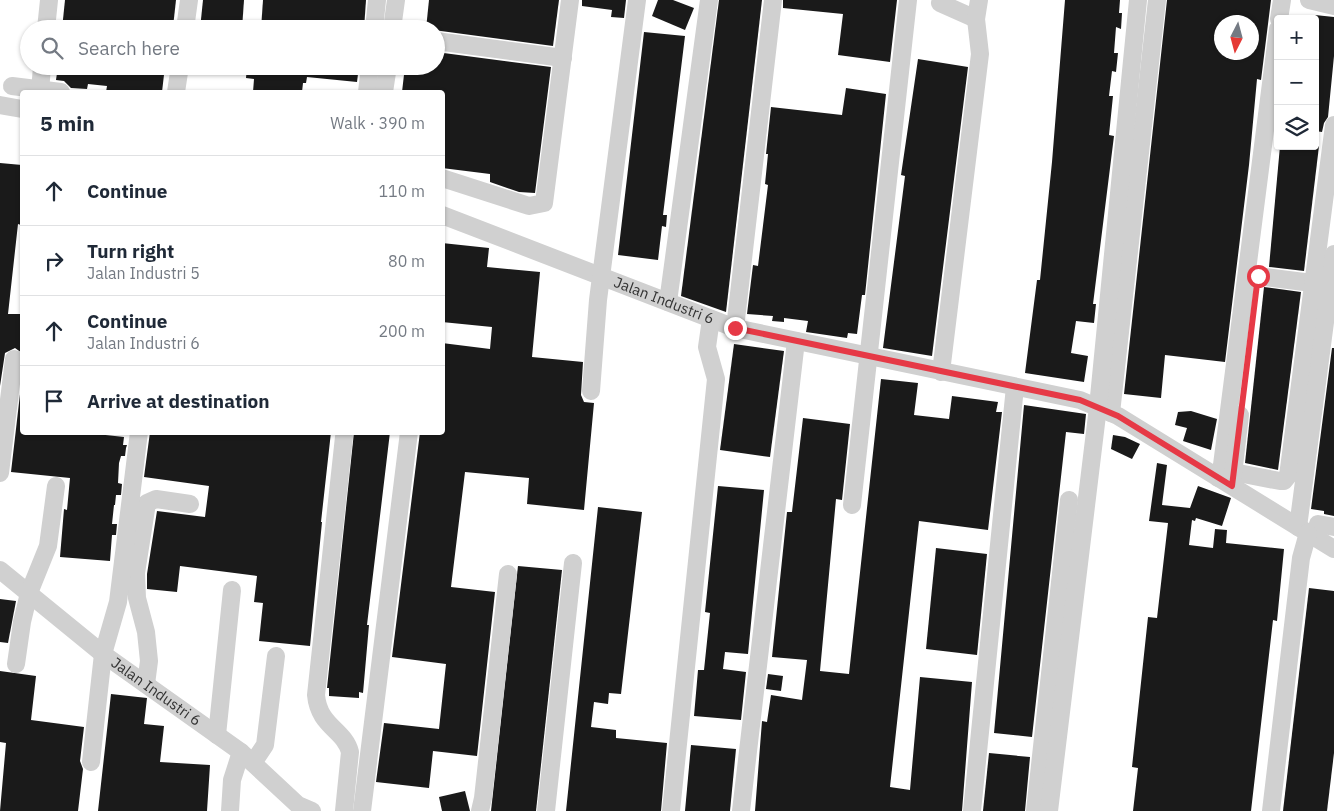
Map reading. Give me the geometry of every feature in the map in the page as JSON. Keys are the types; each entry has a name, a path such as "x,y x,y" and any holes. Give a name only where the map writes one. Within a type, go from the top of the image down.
{"street":[{"path":"47,20 49,0"},
{"path":"187,20 190,0"},
{"path":"375,20 377,0"},
{"path":"393,20 396,0"},
{"path":"445,179 529,206 544,203 570,0"},
{"path":"591,391 598,300 603,276 637,0"},
{"path":"668,302 709,0"},
{"path":"735,328 774,0"},
{"path":"852,505 908,0"},
{"path":"940,372 980,54 976,19 979,0"},
{"path":"1105,410 1138,0"},
{"path":"1049,811 1105,410 1157,0"},
{"path":"1280,15 1282,0"},
{"path":"1290,15 1292,0"},
{"path":"1309,0 1334,6"},
{"path":"940,3 976,19"},
{"path":"445,42 563,58"},
{"path":"1228,479 1222,465 1274,60"},
{"path":"40,90 41,75"},
{"path":"176,90 179,75"},
{"path":"367,90 369,75"},
{"path":"384,90 387,75"},
{"path":"12,86 34,90"},
{"path":"0,105 20,109"},
{"path":"1228,479 1280,481 1288,476 1334,126"},
{"path":"1228,479 1258,276 1274,147"},
{"name":"Jalan Industri 6","path":"445,215 735,328 1080,400 1105,410 1314,528 1334,549"},
{"path":"1271,811 1301,558 1314,528 1334,254"},
{"path":"1258,276 1312,283"},
{"path":"671,811 716,379 707,347 711,319"},
{"path":"741,811 796,341"},
{"path":"0,472 14,359"},
{"path":"972,811 1015,387"},
{"path":"91,762 103,654 118,602 139,435"},
{"path":"362,811 409,435"},
{"path":"344,437 316,695 317,705 322,718 348,745 350,752 344,811"},
{"path":"16,664 22,622 29,593 48,546 56,486"},
{"path":"146,684 149,661 146,632 137,598 136,573 147,503 156,499 190,504"},
{"path":"1034,811 1069,500"},
{"path":"546,811 574,563"},
{"name":"Jalan Industri 6","path":"0,570 103,654 247,758 298,805 312,811"},
{"path":"480,811 484,798 508,574"},
{"path":"217,735 232,590"},
{"path":"230,811 232,780 247,758 265,745 276,656"}],"building":[{"path":"65,0 176,0 174,20 63,20"},
{"path":"203,0 244,0 243,20 201,20"},
{"path":"263,0 366,0 365,20 262,20"},
{"path":"429,0 559,0 553,46 445,32 445,20 427,20"},
{"path":"582,0 626,0 624,18 611,17 612,10 582,6"},
{"path":"658,0 673,0 694,8 685,30 652,16"},
{"path":"719,0 762,0 726,312 681,296"},
{"path":"783,0 897,0 890,62 838,55 843,14 783,8"},
{"path":"1065,0 1120,0 1119,13 1122,13 1121,29 1116,27 1114,53 1118,53 1116,72 1112,71 1109,96 1113,96 1109,135 1114,136 1093,304 1096,304 1094,323 1076,321 1071,353 1088,356 1084,382 1025,373 1037,280 1040,280"},
{"path":"1167,0 1271,0 1261,80 1257,79 1249,165 1225,362 1165,355 1161,398 1124,394"},
{"path":"1319,15 1334,17 1334,56 1328,117 1322,132 1319,132"},
{"path":"644,32 685,36 663,215 667,215 666,227 662,226 658,260 618,255"},
{"path":"445,53 551,67 535,193 519,192 490,182 490,174 445,168 445,90 402,90 404,75 445,75"},
{"path":"918,59 968,67 932,356 883,348 905,176 901,175"},
{"path":"57,75 164,75 162,90 106,90 107,86 88,84 87,89 71,88 64,81 56,80"},
{"path":"246,75 358,75 357,82 307,77 306,83 303,83 302,90 253,90 254,79 246,78"},
{"path":"846,88 886,94 865,295 862,295 857,334 848,333 847,338 806,332 808,321 784,318 784,322 772,321 773,316 747,314 753,265 758,266 768,185 765,184 768,154 766,154 771,107 842,115"},
{"path":"1280,150 1319,150 1304,271 1269,267"},
{"path":"0,163 20,165 20,225 18,224 8,314 20,314 20,352 15,348 5,353 0,386"},
{"path":"445,243 489,248 487,267 540,272 532,357 583,362 581,395 584,402 594,403 584,510 527,504 529,478 465,472 451,587 495,592 477,756 433,751 429,788 376,782 384,723 439,729 446,664 392,657 420,435 445,435 445,343 490,349 492,327 445,322"},
{"path":"1264,287 1301,292 1278,470 1245,463"},
{"path":"734,344 784,351 770,457 720,450"},
{"path":"1332,348 1334,348 1334,516 1324,514 1324,511 1311,509"},
{"path":"881,379 918,383 914,415 949,419 952,396 998,402 996,412 1002,412 988,530 919,521 890,787 910,790 920,677 972,682 962,811 755,811 762,721 767,722 771,695 802,700 807,660 772,657 787,512 792,512 803,418 850,424 842,500 836,499 820,671 849,674"},
{"path":"20,394 20,435 106,435 124,437 123,445 127,445 125,456 121,456 119,463 118,483 122,484 121,495 116,495 114,505 112,524 117,524 116,535 112,535 110,561 60,557 64,509 67,510 70,478 11,472"},
{"path":"1024,405 1086,414 1084,434 1066,432 1032,737 994,733"},
{"path":"1191,411 1217,419 1211,450 1183,441 1187,428 1175,425 1178,412"},
{"path":"150,435 331,435 310,646 259,641 263,603 254,602 257,576 180,566 177,592 147,589 147,574 157,511 205,517 209,486 144,477"},
{"path":"354,435 390,435 367,625 369,625 363,693 359,692 359,698 329,696 329,688 327,688"},
{"path":"1113,435 1125,437 1140,444 1132,459 1111,449"},
{"path":"1157,463 1167,465 1162,505 1190,508 1198,486 1231,498 1222,526 1196,518 1195,521 1192,520 1189,545 1213,548 1215,529 1227,530 1226,543 1284,549 1277,621 1273,620 1251,811 1133,811 1138,768 1132,767 1148,617 1157,618 1168,523 1149,521"},
{"path":"718,486 764,490 748,654 725,652 723,669 746,672 741,720 694,716 698,670 704,670 710,613 705,612"},
{"path":"598,507 642,512 621,694 609,693 608,704 594,702 591,727 616,730 616,738 667,743 661,811 566,811"},
{"path":"936,548 987,554 977,655 926,649"},
{"path":"518,566 562,570 536,811 491,811"},
{"path":"1309,588 1334,591 1334,753 1327,811 1283,811"},
{"path":"0,599 16,601 8,643 0,642"},
{"path":"0,671 36,676 31,720 84,727 80,761 83,769 78,811 0,811 6,743 0,742"},
{"path":"768,674 783,676 781,691 766,689"},
{"path":"111,694 147,698 144,724 164,726 160,762 210,765 207,811 98,811"},
{"path":"691,745 736,749 730,811 685,811"},
{"path":"989,753 1030,757 1025,811 983,811"},
{"path":"465,791 470,811 442,811 439,797"}],"route":[{"path":"735,328 1080,400 1118,416 1232,486 1258,276"}]}
